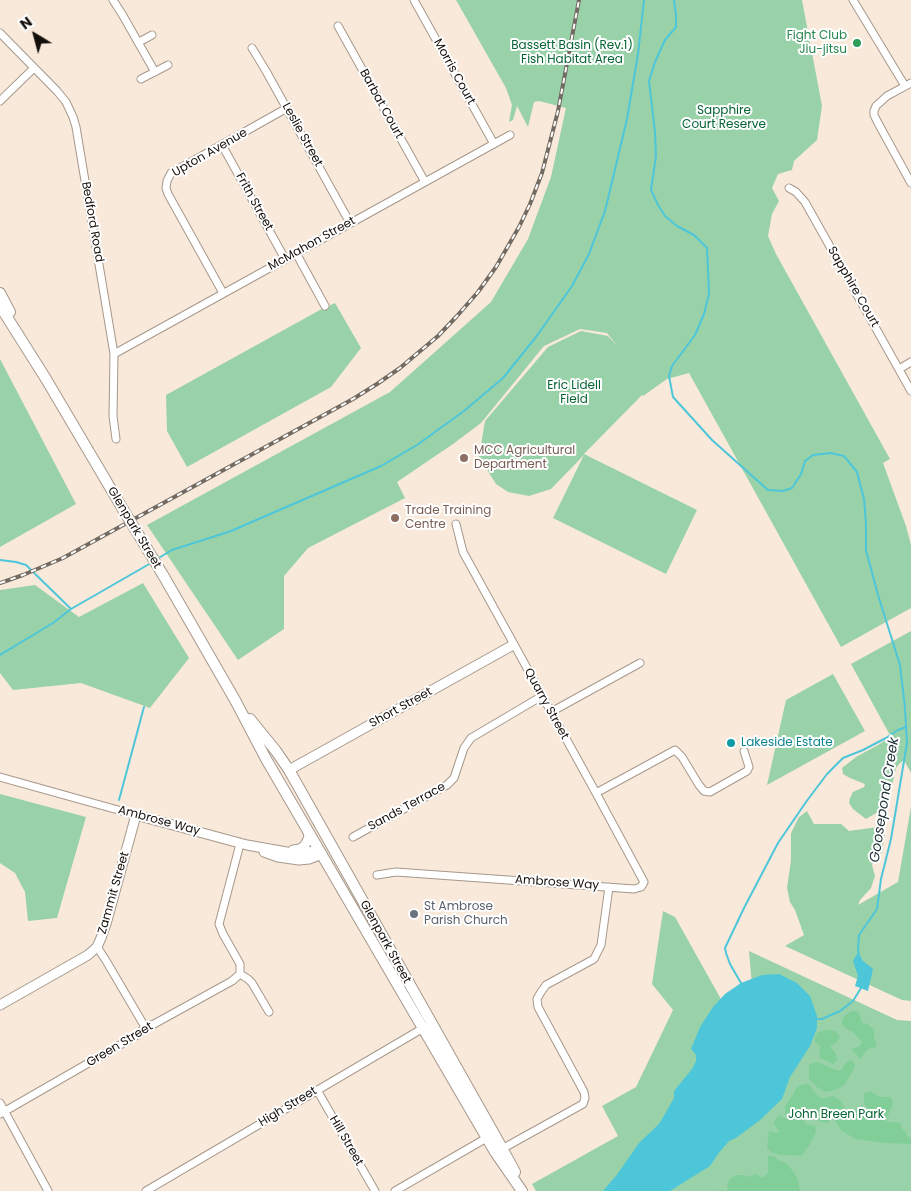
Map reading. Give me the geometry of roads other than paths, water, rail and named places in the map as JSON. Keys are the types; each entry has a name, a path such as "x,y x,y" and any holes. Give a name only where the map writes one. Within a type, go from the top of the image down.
{"main road":[{"name":"Glenpark Street","path":"0,293 32,356"},
{"name":"Glenpark Street","path":"0,306 163,574 235,700 276,777 427,1026 524,1191"},
{"name":"Glenpark Street","path":"235,700 273,746 288,770 331,846 427,1026"},
{"path":"276,777 288,770"},
{"path":"321,852 331,846"}],"street":[{"path":"113,0 155,72"},
{"name":"Morris Court","path":"414,0 494,144"},
{"path":"853,0 908,85 887,96 876,106 874,115 911,183"},
{"name":"Barbat Court","path":"338,26 425,182"},
{"name":"Bedford Road","path":"0,33 66,102 76,127 114,354 113,416 116,439"},
{"path":"138,42 152,35"},
{"name":"Leslie Street","path":"252,48 350,223"},
{"path":"141,79 168,65"},
{"path":"0,101 34,68"},
{"name":"Upton Avenue","path":"223,293 168,194 166,186 169,176 287,108"},
{"name":"McMahon Street","path":"114,354 510,135"},
{"name":"Frith Street","path":"222,145 285,259"},
{"name":"Sapphire Court","path":"789,188 796,192 804,202 911,391"},
{"path":"296,253 326,306"},
{"path":"899,369 911,362"},
{"name":"Quarry Street","path":"456,524 463,552 644,882"},
{"name":"Short Street","path":"288,770 513,645"},
{"path":"550,712 640,664"},
{"name":"Sands Terrace","path":"353,837 447,785 454,778 464,748 471,738 542,696"},
{"path":"596,793 675,750 682,757 704,791 710,792 747,772 749,767 744,750"},
{"name":"Ambrose Way","path":"0,778 244,844 295,854 321,852"},
{"name":"Zammit Street","path":"0,1005 97,948 104,931 136,815"},
{"path":"275,850 302,848 308,840 308,831"},
{"path":"269,1012 252,983 240,974 240,964 219,924 244,844 287,859 307,860 321,852"},
{"name":"Ambrose Way","path":"377,875 396,872 639,888 641,888 644,882"},
{"path":"499,1150 583,1104 584,1092 538,1007 537,999 546,985 594,959 601,944 610,887"},
{"path":"97,948 145,1027"},
{"name":"Green Street","path":"2,1113 139,1034 145,1027 162,1020 240,974"},
{"name":"High Street","path":"146,1191 427,1026"},
{"name":"Hill Street","path":"317,1090 374,1191"},
{"path":"0,1103 2,1113 48,1191"},
{"path":"395,1191 490,1136"}],"water":[{"path":"857,954 873,969 868,991 855,986 858,976 853,961"},
{"path":"779,974 797,983 810,996 817,1016 817,1028 810,1046 790,1077 782,1099 760,1120 729,1141 710,1166 670,1191 603,1191 639,1143 659,1124 674,1098 674,1091 692,1069 696,1061 696,1055 691,1049 700,1027 713,1007 725,994 741,983 762,975"}],"waterway":[{"path":"157,559 172,550 231,531 381,466 417,445 464,411 503,378 536,337 572,286 589,254 605,211 627,119 638,54 644,0"},
{"name":"Goosepond Creek","path":"674,0 676,27 665,40 649,81 656,156 651,190 665,216 677,226 694,235 707,248 709,294 704,314 695,335 672,366 669,376 673,397 712,440 768,490 783,491 792,488 801,474 805,461 813,455 831,453 844,456 857,472 864,499 866,550 900,665 907,743 877,909 859,935 859,956"},
{"path":"0,560 26,565 71,609"},
{"path":"0,655 53,623 71,609 151,563"},
{"path":"119,800 144,707"},
{"path":"741,983 730,964 725,948 778,843 827,774 843,758 863,750 906,727"},
{"name":"Goosepond Creek","path":"816,1019 822,1019 840,1011 853,1001 861,988"}],"railway":[{"path":"0,583 63,558 353,399 400,368 438,336 478,292 496,267 530,204 542,173 558,111 579,0"}],"place":[{"name":"Fight Club Jiu-jitsu","path":"857,43"},
{"name":"MCC Agricultural Department","path":"464,458"},
{"name":"Trade Training Centre","path":"395,518"},
{"name":"Lakeside Estate","path":"731,743"},
{"name":"St Ambrose Parish Church","path":"414,914"}],"park label":[{"name":"Bassett Basin (Rev.1) Fish Habitat Area","path":"572,53"},
{"name":"Sapphire Court Reserve","path":"724,118"},
{"name":"Eric Lidell Field","path":"574,393"},
{"name":"John Breen Park","path":"836,1115"}]}
